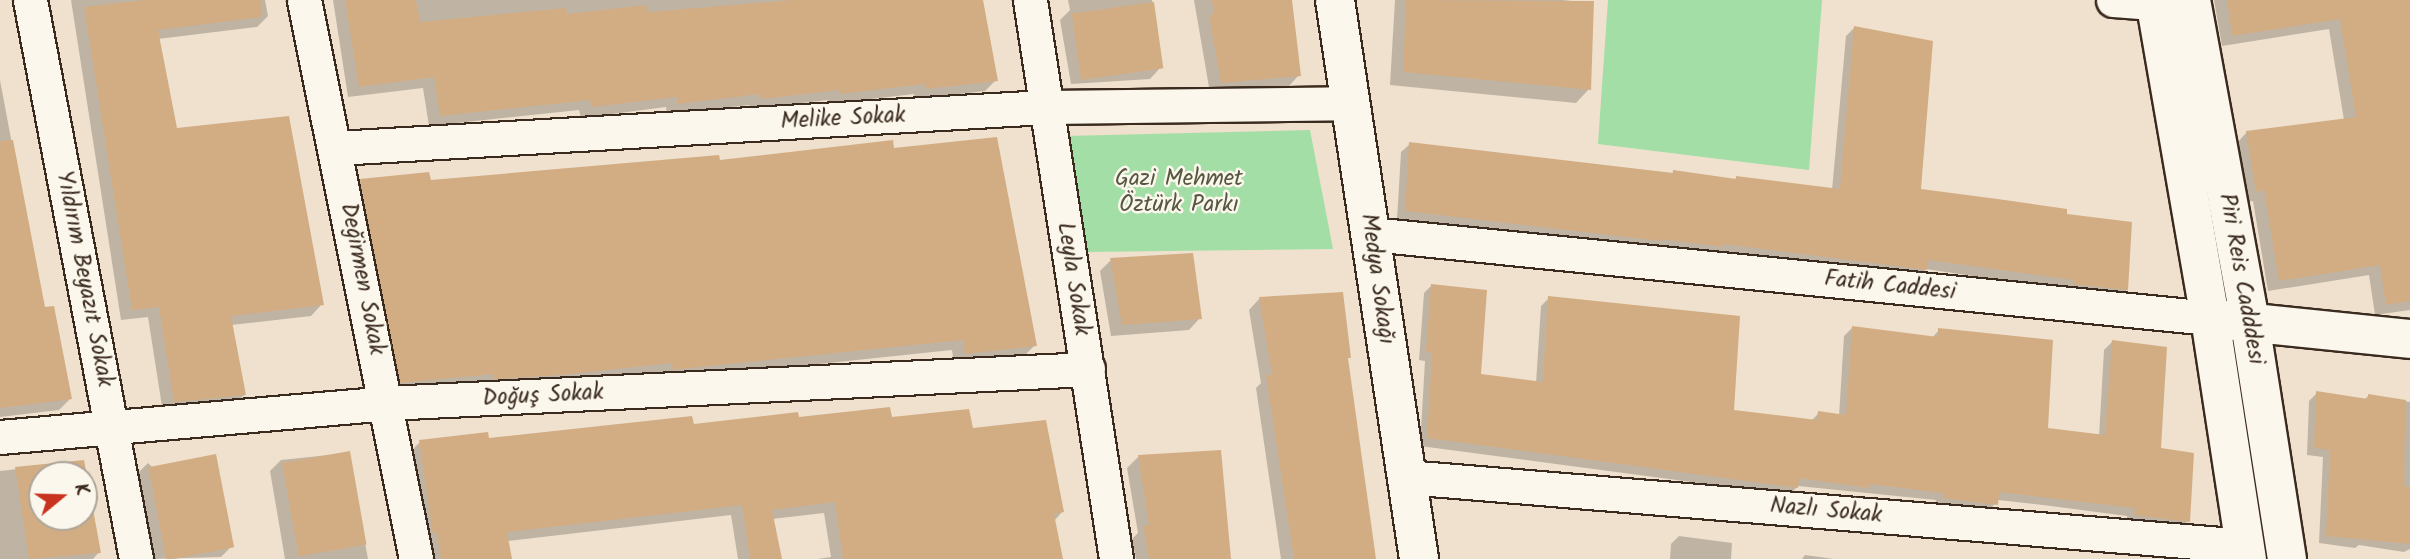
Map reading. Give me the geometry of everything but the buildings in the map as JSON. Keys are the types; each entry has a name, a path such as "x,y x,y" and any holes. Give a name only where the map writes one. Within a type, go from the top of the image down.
{"main road":[{"name":"Medya Sokağı","path":"1335,0 1419,559"},
{"name":"Piri Reis Cadddesi","path":"2173,2 2210,318 2246,552"},
{"name":"Piri Reis Cadddesi","path":"2173,2 2250,323 2287,559"},
{"name":"Fatih Caddesi","path":"2210,318 2410,340"}],"street":[{"name":"Yıldırım Beyazıt Sokak","path":"30,0 136,559"},
{"name":"Değirmen Sokak","path":"304,0 336,148 416,559"},
{"name":"Leyla Sokak","path":"1030,0 1116,559"},
{"path":"2113,0 2173,2"},
{"name":"Melike Sokak","path":"336,148 1045,107 1351,103"},
{"name":"Fatih Caddesi","path":"1371,234 2210,318"},
{"name":"Doğuş Sokak","path":"0,437 111,425 386,403 1088,369"},
{"name":"Nazlı Sokak","path":"1406,477 2246,552"}],"green space":[{"path":"1608,0 1822,0 1809,170 1598,144"},
{"name":"Gazi Mehmet Öztürk Parkı","path":"1310,130 1333,249 1084,252 1066,136"}]}
